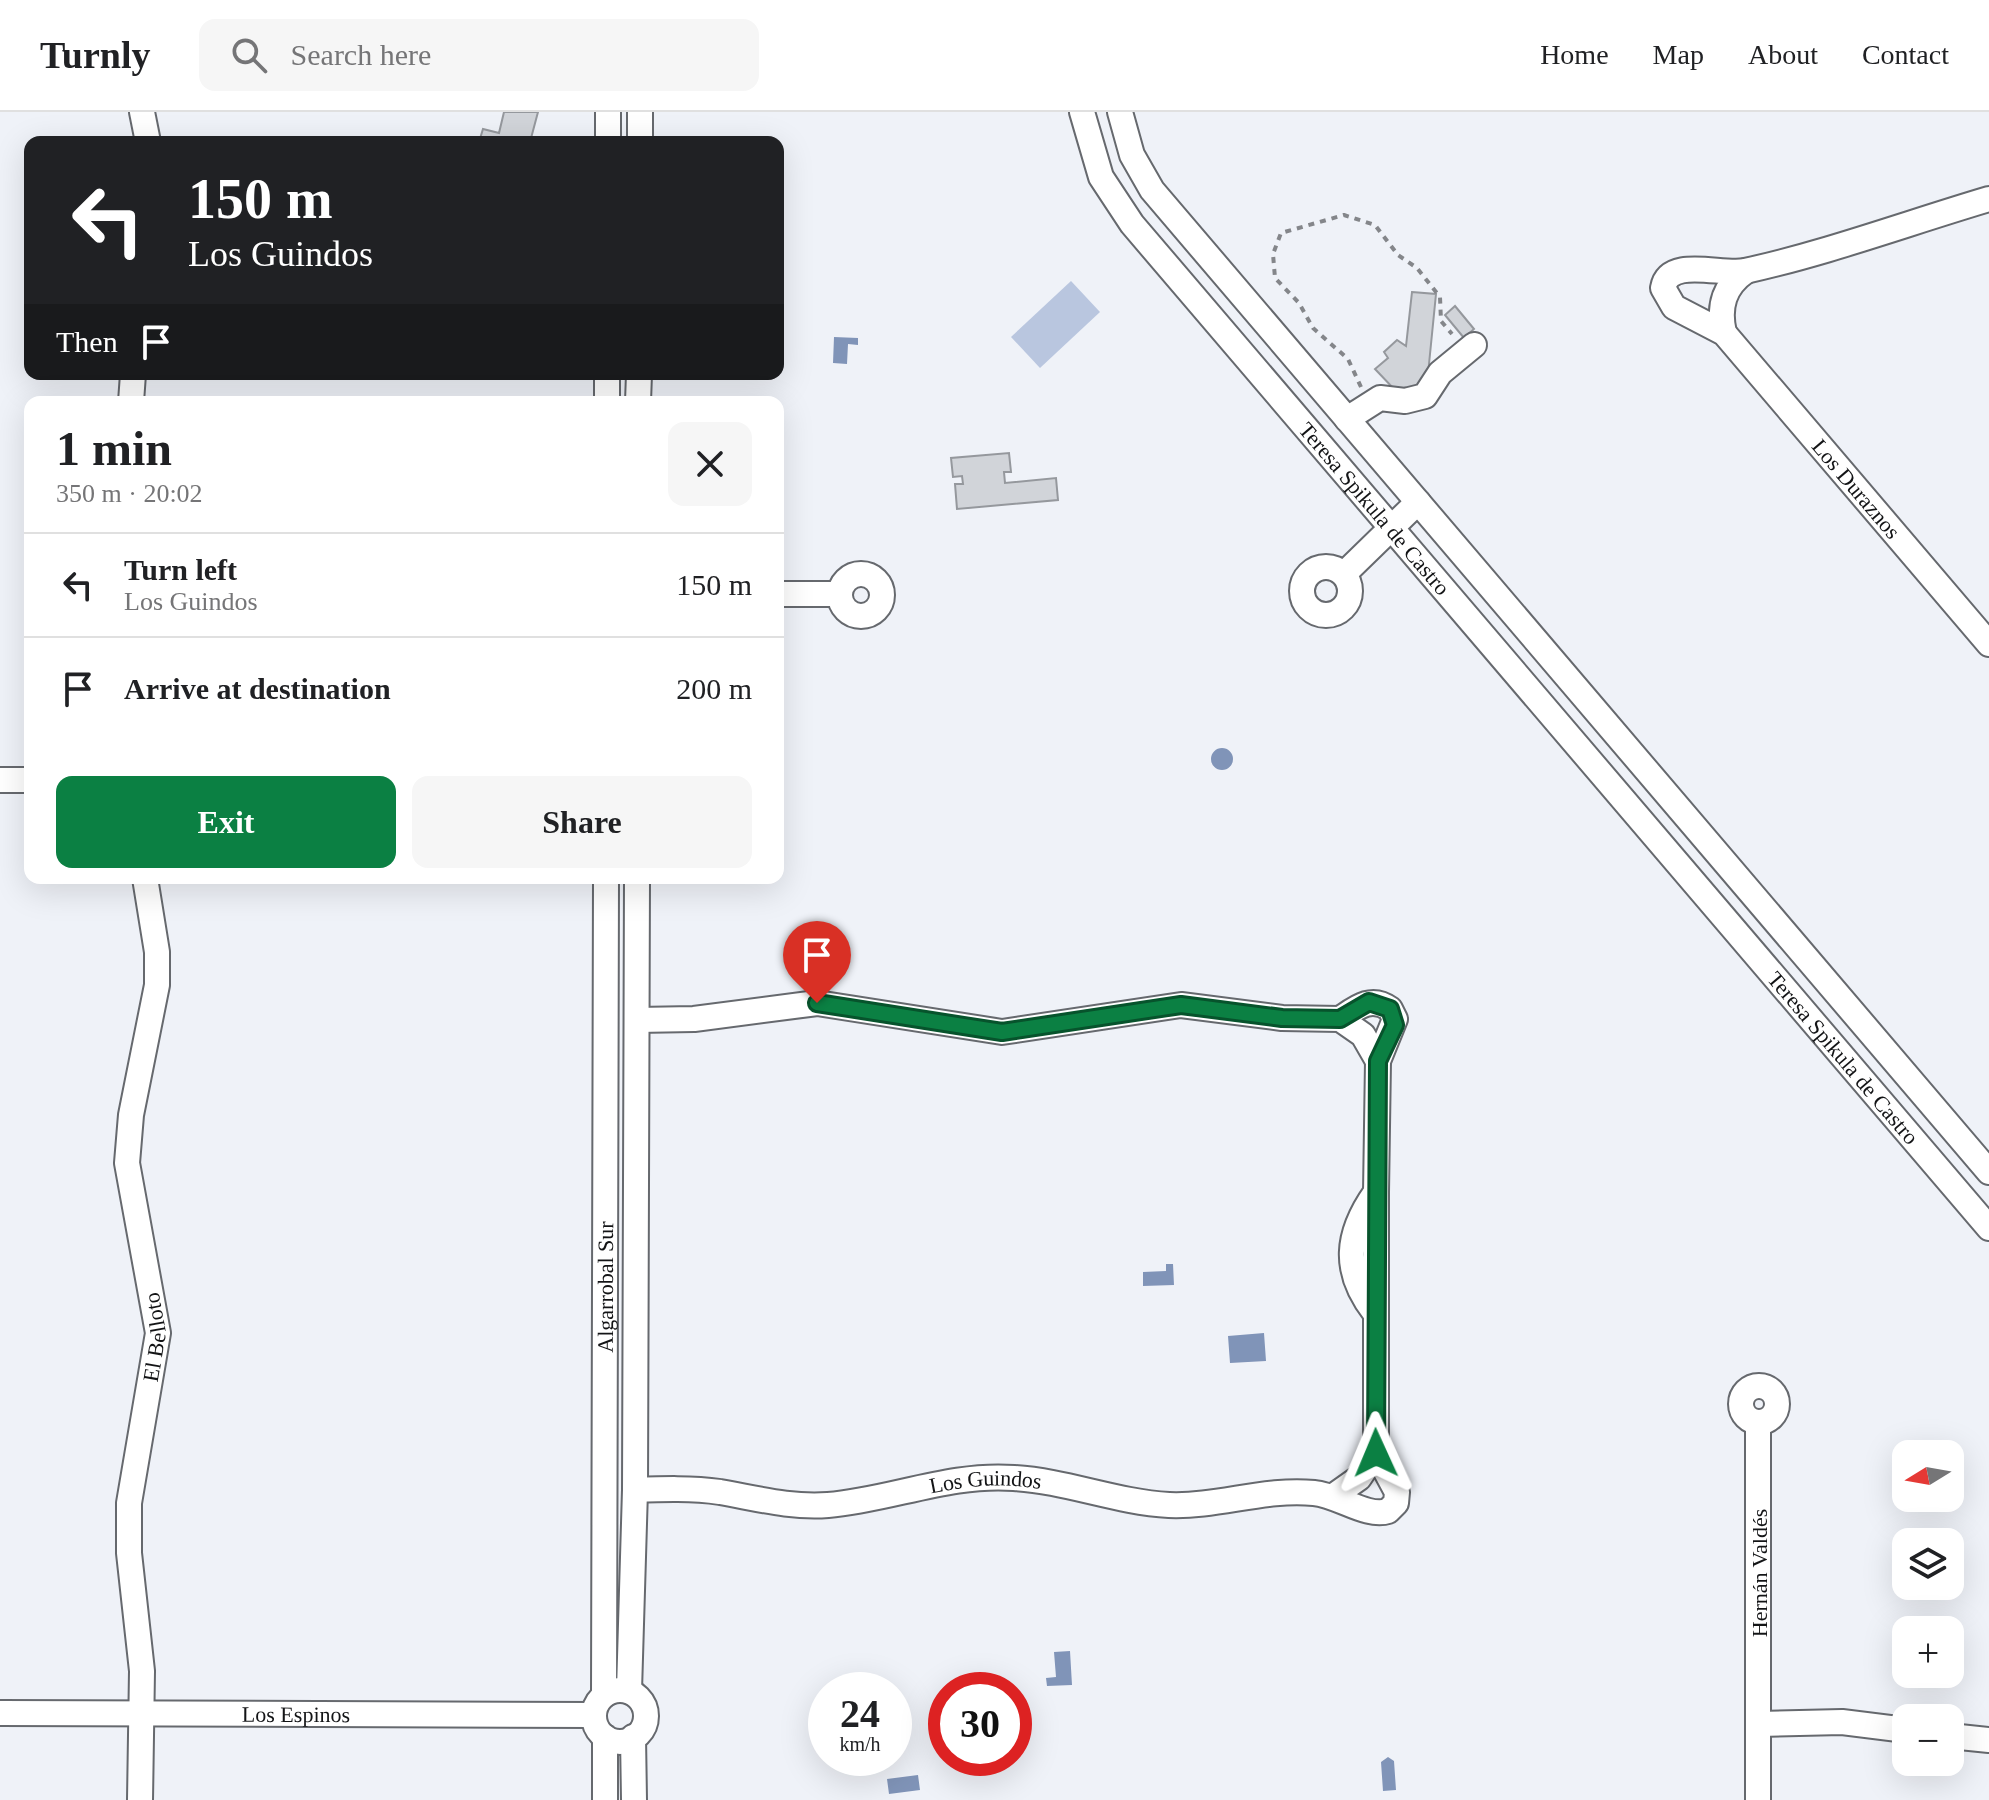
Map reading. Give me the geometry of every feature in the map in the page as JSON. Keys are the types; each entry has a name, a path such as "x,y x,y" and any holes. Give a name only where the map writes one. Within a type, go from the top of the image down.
{"street":[{"path":"142,112 147,136"},
{"path":"608,112 608,136"},
{"path":"640,112 640,136"},
{"name":"Teresa Spikula de Castro","path":"1082,112 1093,157 1121,209 1989,1228"},
{"name":"Teresa Spikula de Castro","path":"1120,112 1132,155 1152,190 1989,1172"},
{"name":"Los Duraznos","path":"1989,199 1746,271 1727,274 1683,270 1670,275 1664,284 1665,296 1674,307 1724,333 1989,644"},
{"path":"1724,333 1723,300 1731,284 1746,271"},
{"path":"1347,419 1373,401 1405,401 1425,396 1440,373 1470,348"},
{"path":"1344,574 1418,502"},
{"path":"784,594 840,594"},
{"path":"0,780 24,780"},
{"path":"1699,888 1727,865"},
{"name":"El Belloto","path":"140,1800 142,1671 129,1553 129,1503 158,1333 127,1163 131,1115 157,985 157,952 146,884"},
{"name":"Algarrobal Sur","path":"599,1705 606,884"},
{"name":"Algarrobal Sur","path":"629,1691 635,1490 637,884"},
{"name":"Los Guindos","path":"635,1490 716,1491 790,1504 826,1505 936,1484 1000,1477 1165,1505 1202,1505 1282,1492 1335,1495 1371,1512 1383,1513 1392,1508 1397,1492 1376,1453 1375,1313 1358,1285 1352,1251 1356,1224 1376,1192 1378,1061 1395,1025 1390,1009 1369,1002 1340,1019 1282,1018 1181,1005 1002,1032 817,1003 694,1019 637,1020"},
{"path":"1340,1019 1363,1035 1378,1061"},
{"name":"Hernán Valdés","path":"1758,1423 1758,1800"},
{"path":"1335,1495 1359,1478 1376,1453"},
{"path":"615,1690 629,1691 640,1700 645,1713 643,1727 633,1737 619,1741 605,1737 597,1727 599,1705 615,1690"},
{"name":"Los Espinos","path":"0,1713 599,1705"},
{"path":"1759,1724 1842,1722 1892,1728"},
{"path":"605,1737 605,1800"},
{"path":"633,1737 634,1800"},
{"path":"1964,1737 1989,1740"}],"path":[{"path":"1373,401 1355,380 1348,359 1313,328 1299,303 1275,278 1273,254 1281,233 1344,215 1375,225 1398,255 1417,268 1440,297 1441,321 1470,348"}],"shaded area":[{"path":"1071,281 1100,312 1040,368 1011,337"},
{"path":"834,337 858,338 858,345 848,344 847,364 833,363"},
{"path":"1218,748 1226,748 1233,759 1226,770 1218,770 1211,763 1211,755"},
{"path":"1166,1264 1173,1264 1174,1285 1143,1286 1143,1272 1166,1271"},
{"path":"1264,1333 1266,1361 1230,1363 1228,1336"},
{"path":"1070,1651 1072,1685 1047,1686 1046,1678 1056,1677 1054,1652"},
{"path":"1388,1757 1394,1761 1396,1790 1383,1791 1381,1762"},
{"path":"918,1775 920,1790 889,1794 887,1779"}],"building":[{"path":"504,112 538,112 532,136 481,136 483,129 499,133"},
{"path":"1412,292 1436,294 1428,374 1423,382 1411,389 1394,389 1375,369 1388,358 1384,352 1397,340 1406,346"},
{"path":"1455,306 1474,329 1464,338 1445,315"},
{"path":"1009,453 1011,472 1004,472 1005,483 1056,478 1058,500 957,509 955,484 963,484 962,476 953,477 951,458"}],"route":[{"path":"817,1003 984,1032 1037,1029 1156,1006 1200,1006 1306,1020 1340,1019 1369,1002 1377,1002 1390,1009 1395,1025 1378,1061 1376,1453"}]}
